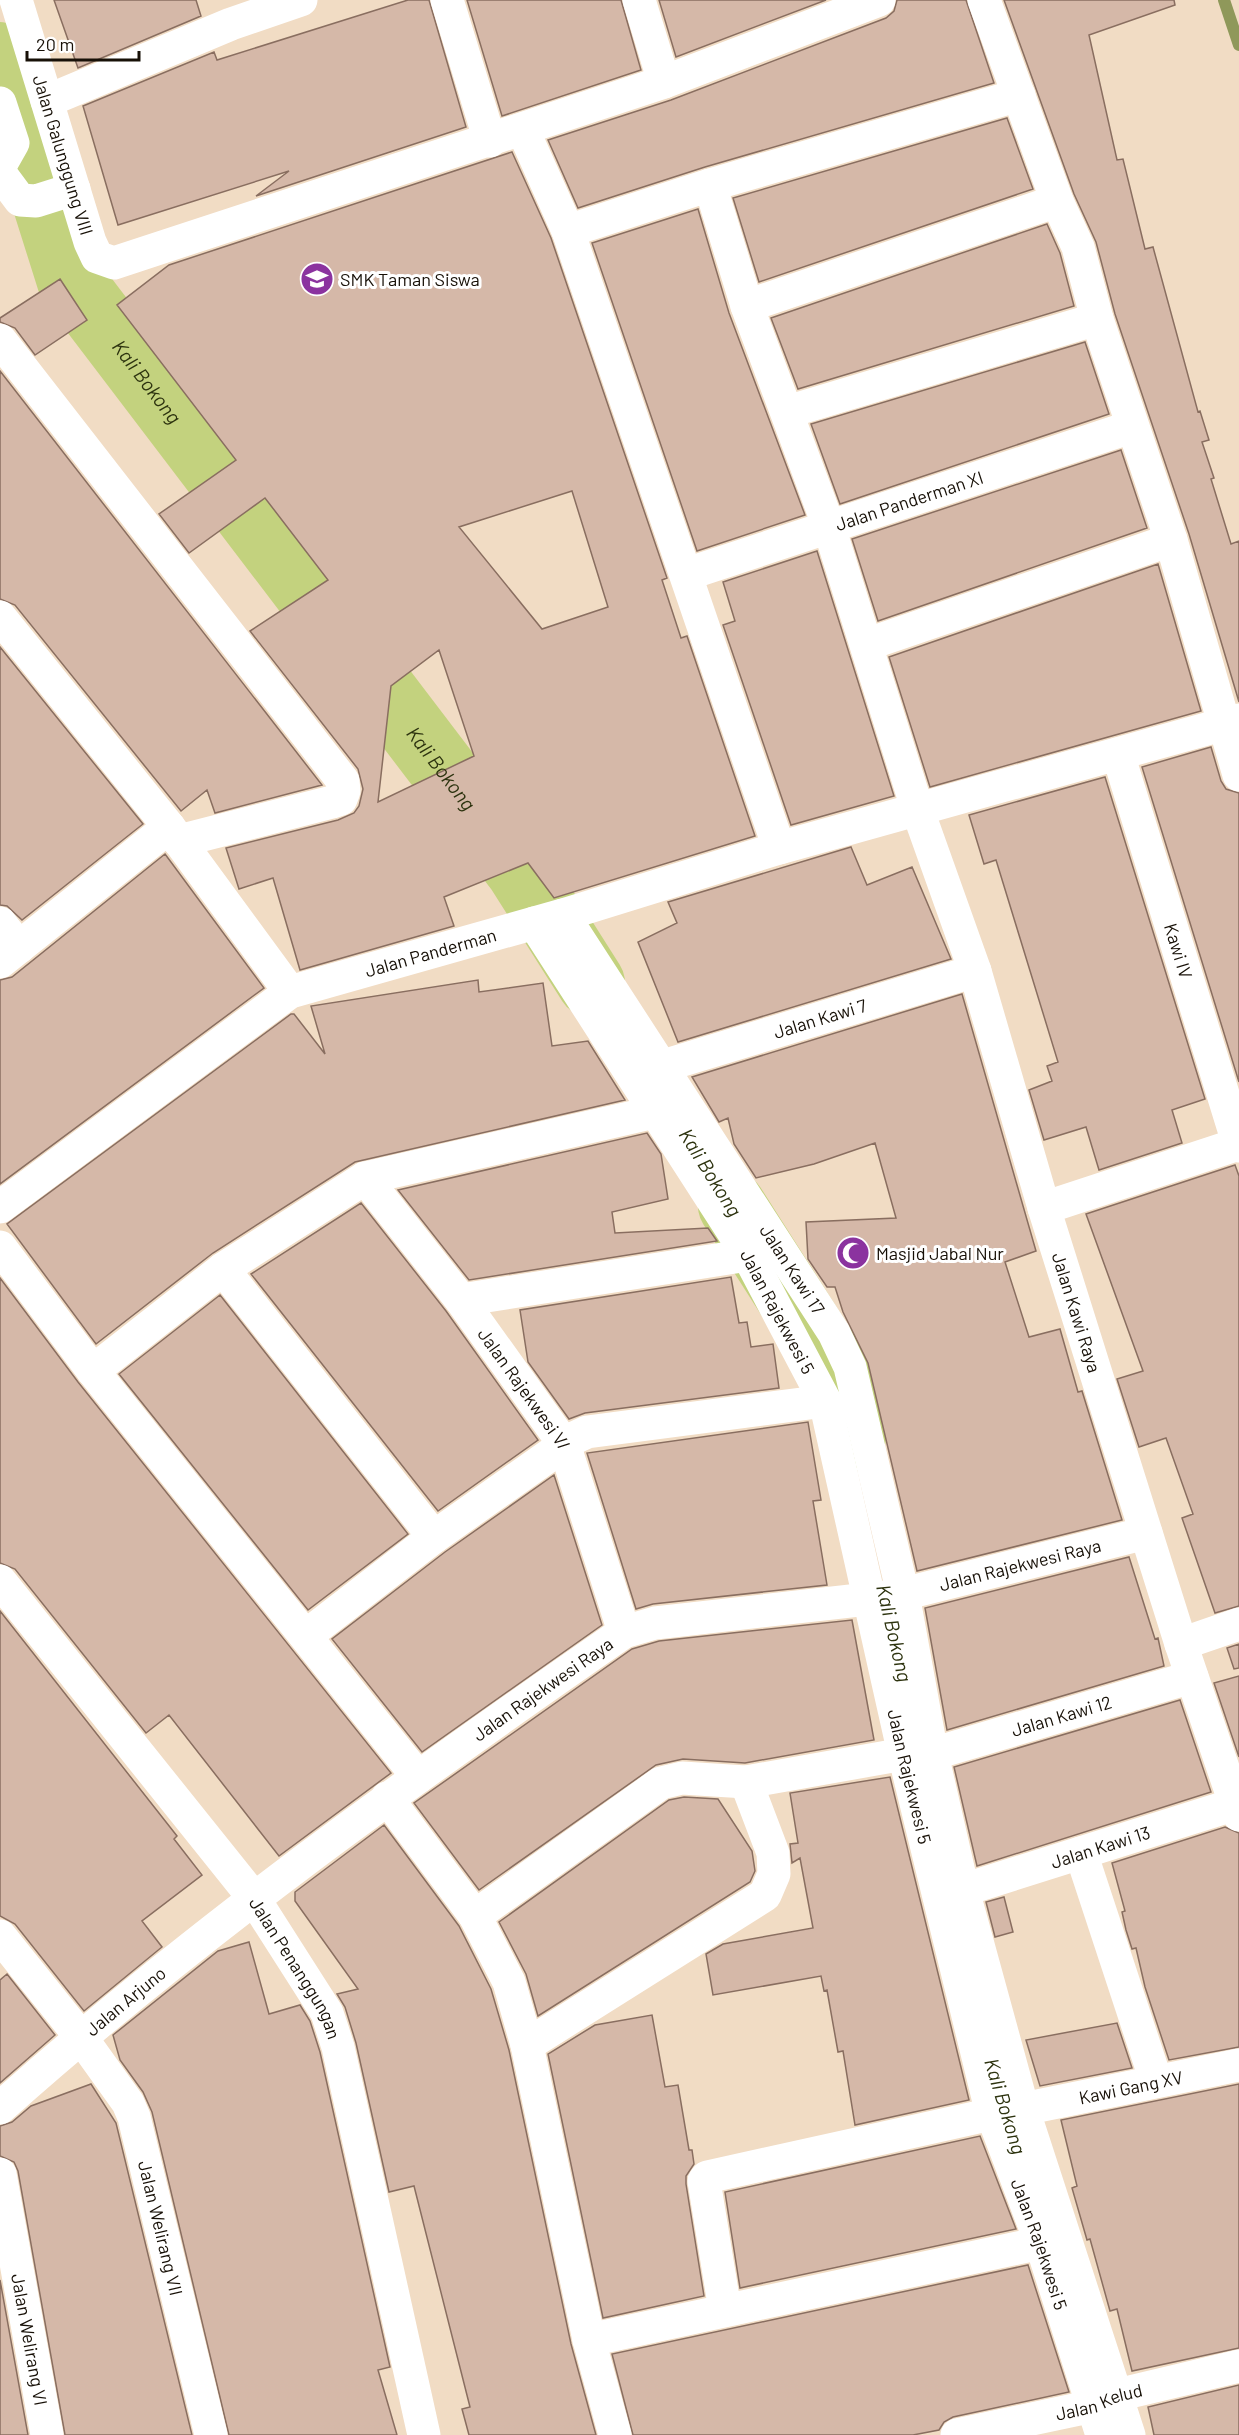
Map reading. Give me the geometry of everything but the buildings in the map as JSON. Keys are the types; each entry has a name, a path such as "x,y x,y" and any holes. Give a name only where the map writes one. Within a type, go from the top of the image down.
{"street":[{"name":"Jalan Galunggung VIII","path":"16,0 47,100 56,195 90,242 97,257 114,263 490,141"},
{"path":"47,100 227,12 301,0"},
{"path":"447,0 490,141 664,82 879,0"},
{"path":"639,0 664,82"},
{"path":"984,0 1057,201 1078,247 1097,319 1131,426 1231,722 1239,775"},
{"path":"568,231 710,185 1019,95"},
{"path":"0,103 13,143 0,166"},
{"path":"523,130 568,231 779,848"},
{"path":"0,173 20,200 56,195"},
{"name":"Jalan Kawi Raya","path":"710,185 747,306 829,527 918,811 975,971 1044,1208 1181,1644 1237,1810"},
{"path":"747,306 1057,201"},
{"path":"787,412 1097,319"},
{"path":"0,340 343,781 344,791 341,799 332,802 174,834 6,944"},
{"name":"Jalan Panderman XI","path":"687,574 1131,426"},
{"path":"867,644 1171,540"},
{"path":"0,617 174,834 290,992"},
{"name":"Jalan Panderman","path":"0,1208 290,992 548,919 779,848 1231,722"},
{"name":"Kawi IV","path":"1118,754 1239,1145"},
{"name":"Jalan Kawi 17","path":"548,919 663,1066 842,1348 856,1387 886,1597"},
{"name":"Jalan Rajekwesi 5","path":"548,919 655,1112 748,1255 825,1401 886,1597"},
{"name":"Jalan Kawi 7","path":"663,1066 975,971"},
{"path":"93,1371 223,1269 365,1178 655,1112"},
{"path":"1044,1208 1239,1145"},
{"name":"Jalan Rajekwesi VI","path":"365,1178 460,1300 564,1444 624,1632"},
{"path":"0,1247 93,1371 418,1777"},
{"path":"460,1300 748,1255"},
{"path":"223,1269 434,1537"},
{"path":"306,1635 434,1537 564,1444 587,1432 825,1401"},
{"name":"Jalan Rajekwesi Raya","path":"253,1897 387,1798 624,1632 655,1623 886,1597 1146,1533"},
{"name":"Jalan Penanggungan","path":"0,1581 253,1897 327,2013 338,2046 424,2435"},
{"path":"886,1597 918,1754 963,1890 1007,2112 1104,2408 1129,2435"},
{"path":"1181,1644 1239,1624"},
{"name":"Jalan Kawi 12","path":"475,1916 661,1783 682,1778 746,1782 918,1754 1192,1677"},
{"name":"Jalan Rajekwesi 5","path":"918,1754 1041,2243 1104,2408"},
{"path":"527,2045 765,1895 774,1874 773,1853 746,1782"},
{"path":"387,1798 475,1916 509,1982 527,2045 589,2340 615,2435"},
{"name":"Jalan Kawi 13","path":"963,1890 1081,1853 1237,1810"},
{"path":"1081,1853 1156,2081"},
{"name":"Jalan Arjuno","path":"0,2108 80,2036 253,1897"},
{"name":"Jalan Welirang VII","path":"0,1936 80,2036 128,2103 140,2133 211,2435"},
{"name":"Kawi Gang XV","path":"725,2310 704,2181 707,2177 1007,2112 1239,2065"},
{"name":"Jalan Welirang VI","path":"0,2174 47,2435"},
{"path":"589,2340 1041,2243"},
{"name":"Jalan Kelud","path":"957,2435 1104,2408 1239,2366"}],"waterway":[{"path":"1224,0 1239,45"},
{"name":"Kali Bokong","path":"0,56 71,281 520,871 591,983"},
{"name":"Kali Bokong","path":"732,1206 837,1371 852,1437"}],"place":[{"name":"SMK Taman Siswa","path":"317,279"},
{"name":"Masjid Jabal Nur","path":"853,1253"}]}
